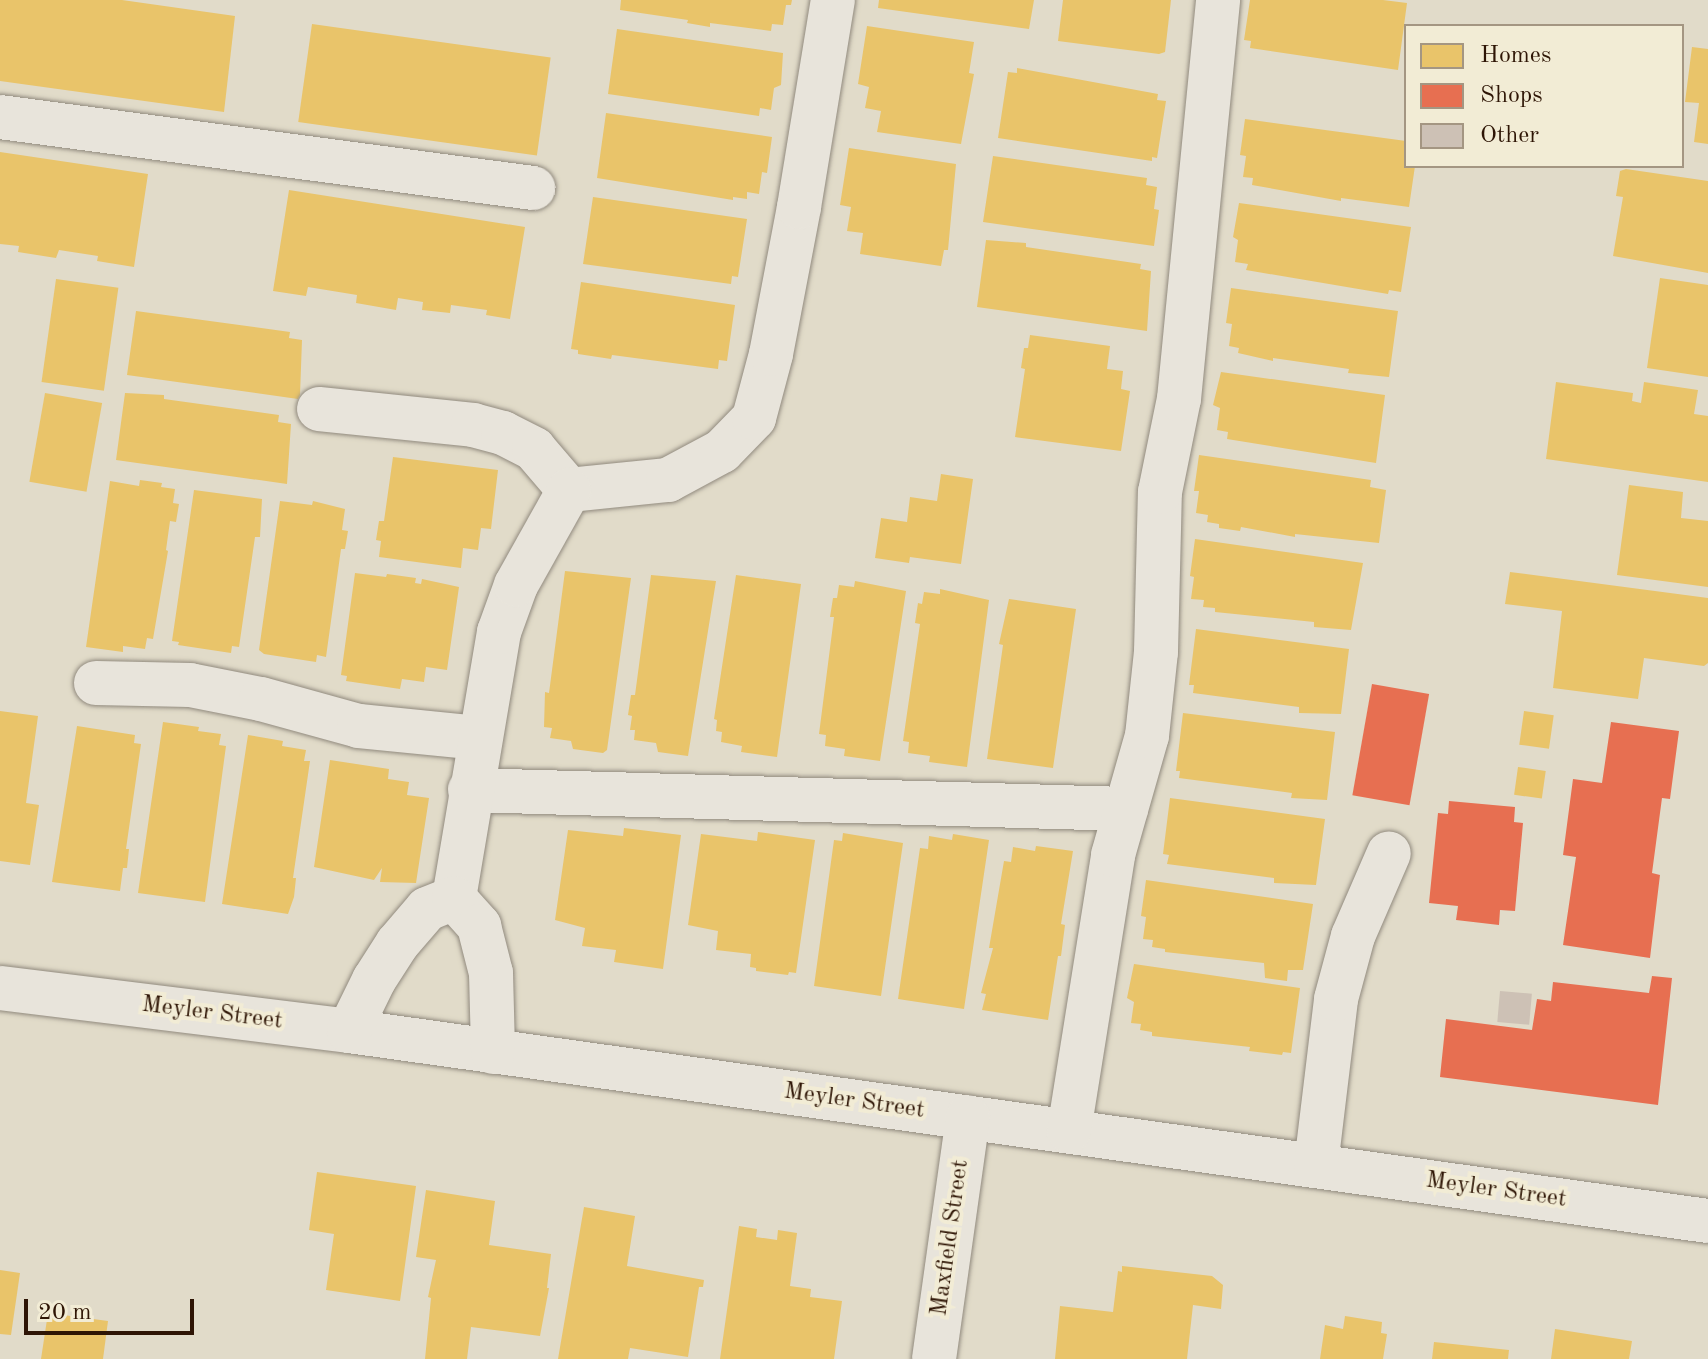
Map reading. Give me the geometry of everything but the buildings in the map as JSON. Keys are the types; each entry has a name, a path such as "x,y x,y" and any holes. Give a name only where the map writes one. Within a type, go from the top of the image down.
{"street":[{"path":"569,490 668,480 722,451 754,418 799,207 833,0"},
{"path":"1069,1131 1113,855 1147,736 1156,652 1160,492 1179,399 1218,0"},
{"path":"0,117 533,188"},
{"path":"319,409 473,425 503,433 534,449 569,490"},
{"path":"454,898 470,790 503,621 516,585 569,490"},
{"path":"96,683 190,685 261,699 359,726 480,738"},
{"path":"470,790 1126,809"},
{"path":"1316,1165 1336,999 1353,936 1389,853"},
{"path":"349,1031 374,980 397,944 427,909 454,898"},
{"path":"454,898 479,926 491,973 493,1052"},
{"name":"Meyler Street","path":"0,988 349,1031 1708,1221"},
{"name":"Maxfield Street","path":"934,1359 968,1117"}]}
